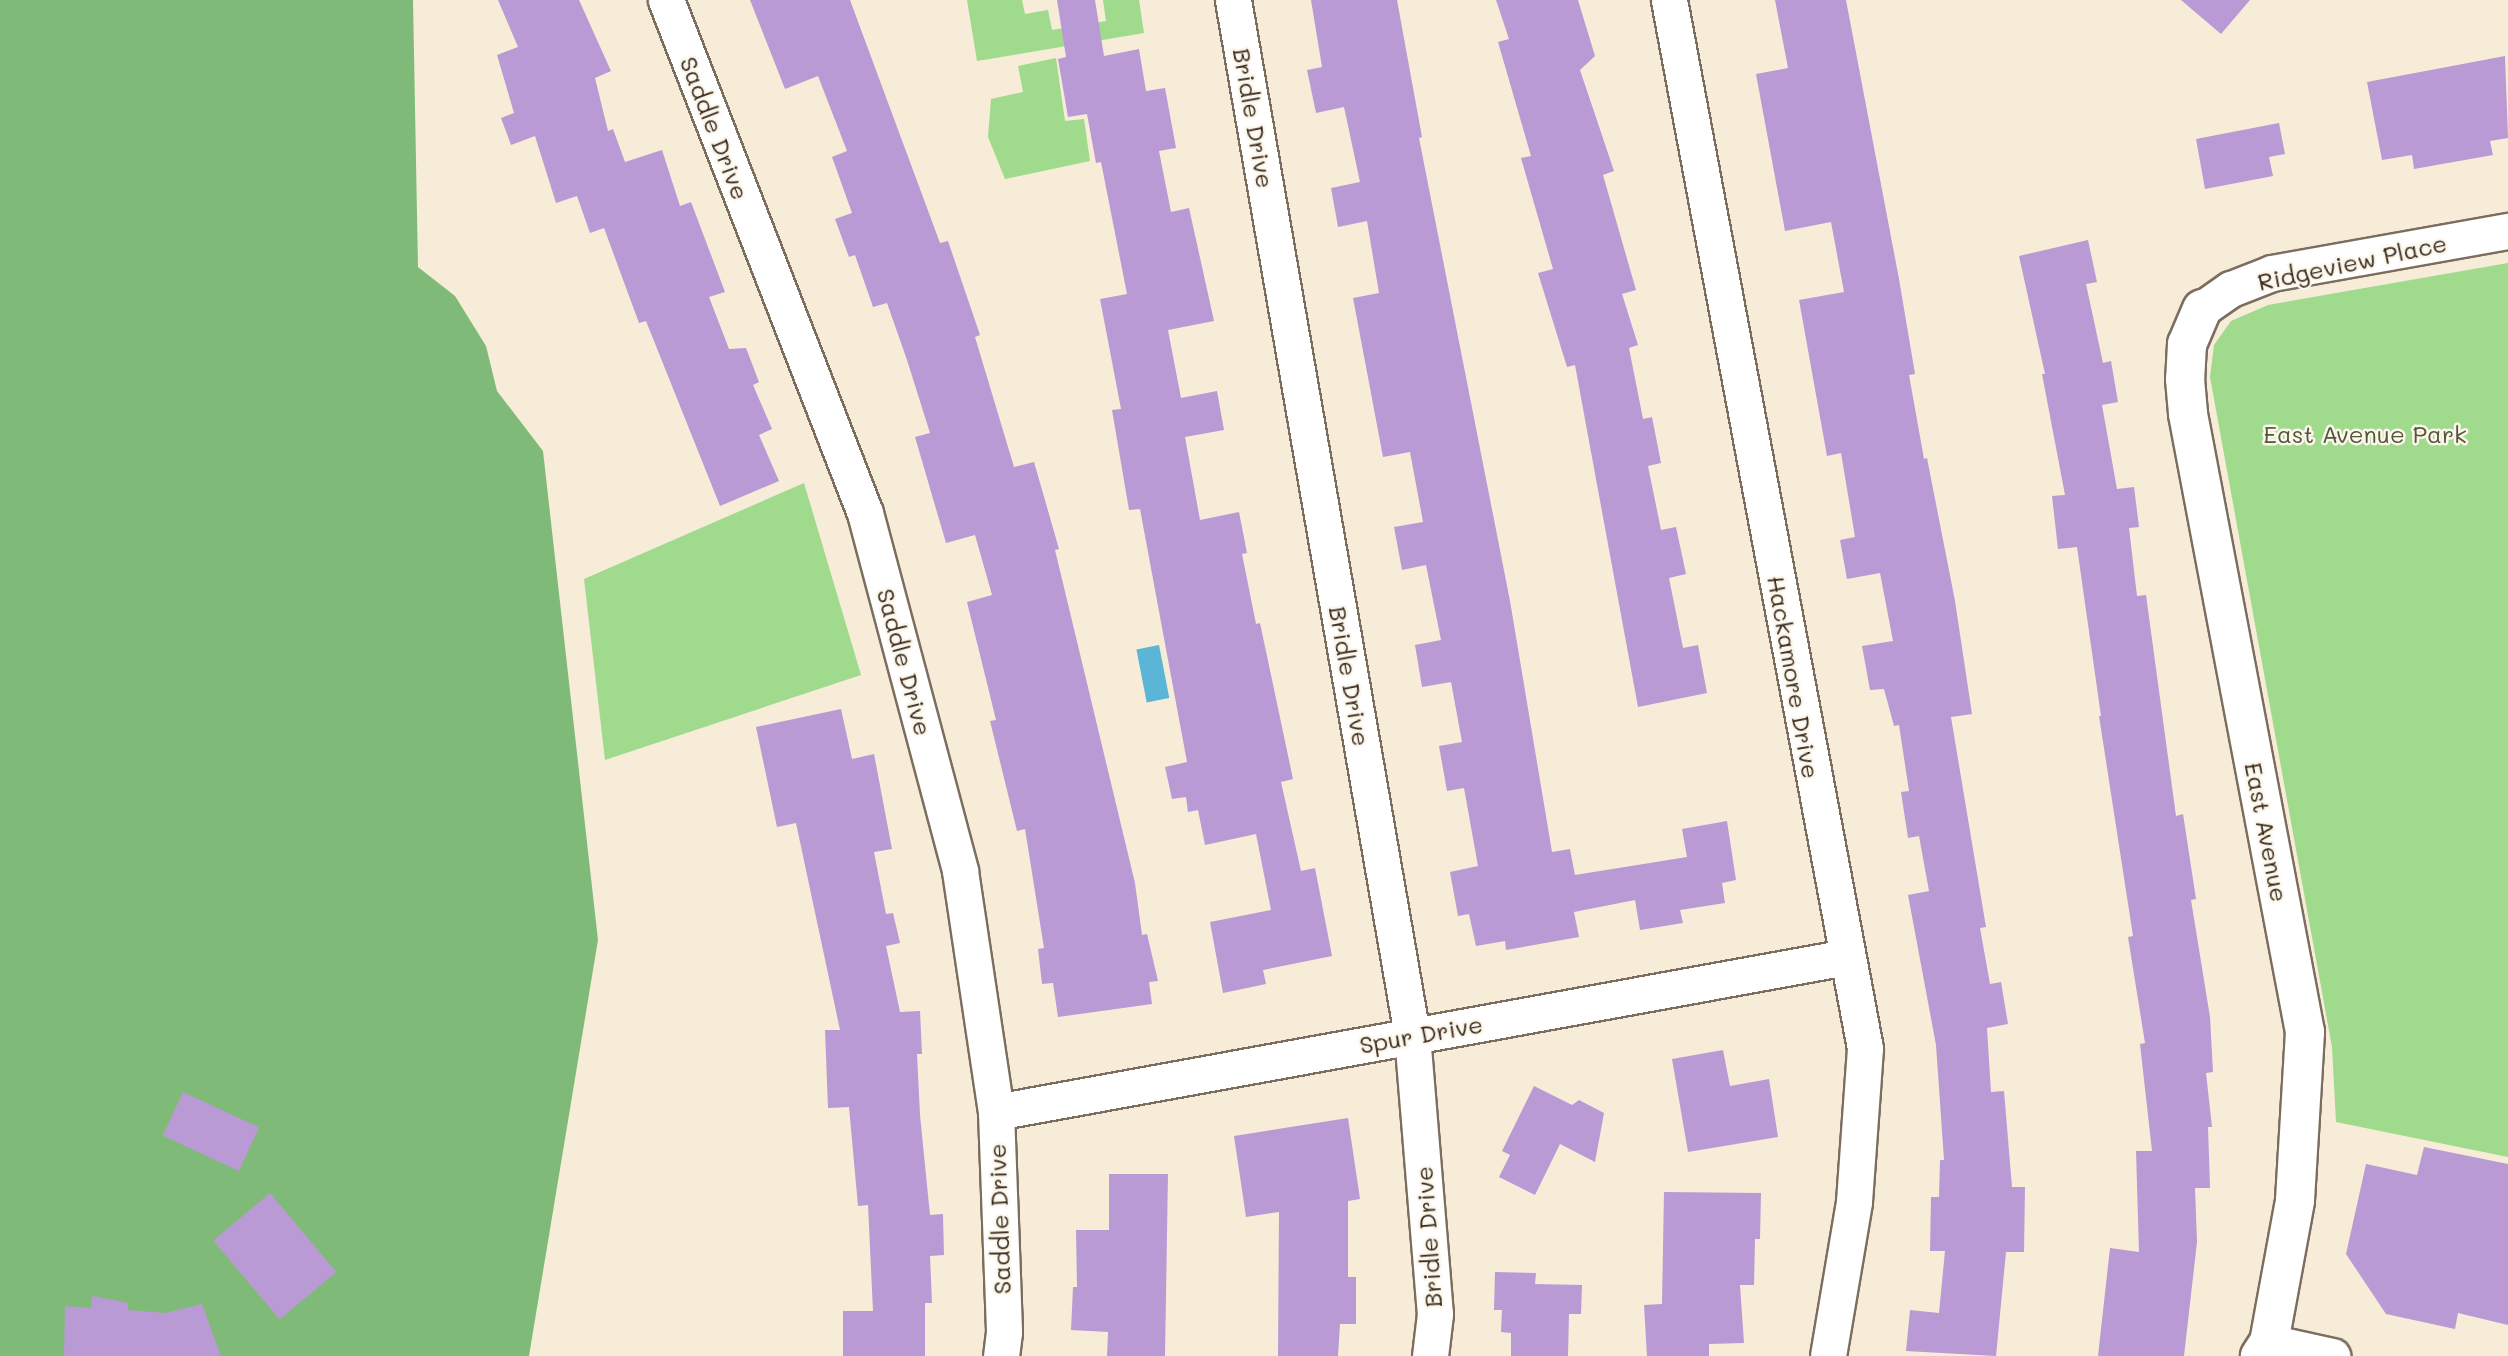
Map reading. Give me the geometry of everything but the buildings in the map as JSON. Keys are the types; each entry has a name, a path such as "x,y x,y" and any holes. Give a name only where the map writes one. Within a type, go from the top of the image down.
{"street":[{"name":"Saddle Drive","path":"666,0 865,513 960,871 996,1112 1004,1332 1001,1356"},
{"name":"Bridle Drive","path":"1233,0 1412,1035 1435,1314 1430,1356"},
{"name":"Hackamore Drive","path":"1669,0 1865,1048 1854,1202 1828,1356"},
{"name":"Ridgeview Place","path":"2202,309 2231,289 2272,273 2508,231"},
{"name":"East Avenue","path":"2202,309 2187,344 2185,379 2188,414 2305,1032 2295,1201 2264,1349"},
{"name":"Spur Drive","path":"996,1112 1846,957"},
{"path":"2264,1349 2332,1356"}],"green space":[{"path":"0,0 413,0 418,267 455,296 486,346 497,391 543,451 598,940 529,1356 0,1356"},
{"path":"967,0 1022,0 1025,14 1048,10 1052,30 1106,21 1103,0 1139,0 1144,33 977,61"},
{"path":"1056,58 1065,121 1084,119 1090,161 1005,179 988,137 991,99 1023,92 1018,66"},
{"name":"East Avenue Park","path":"2508,263 2508,1157 2336,1122 2332,1047 2210,377 2214,345 2231,321 2268,305"},
{"path":"804,483 861,675 605,760 584,579"}],"water":[{"path":"1159,645 1169,698 1147,702 1136,649"}]}
